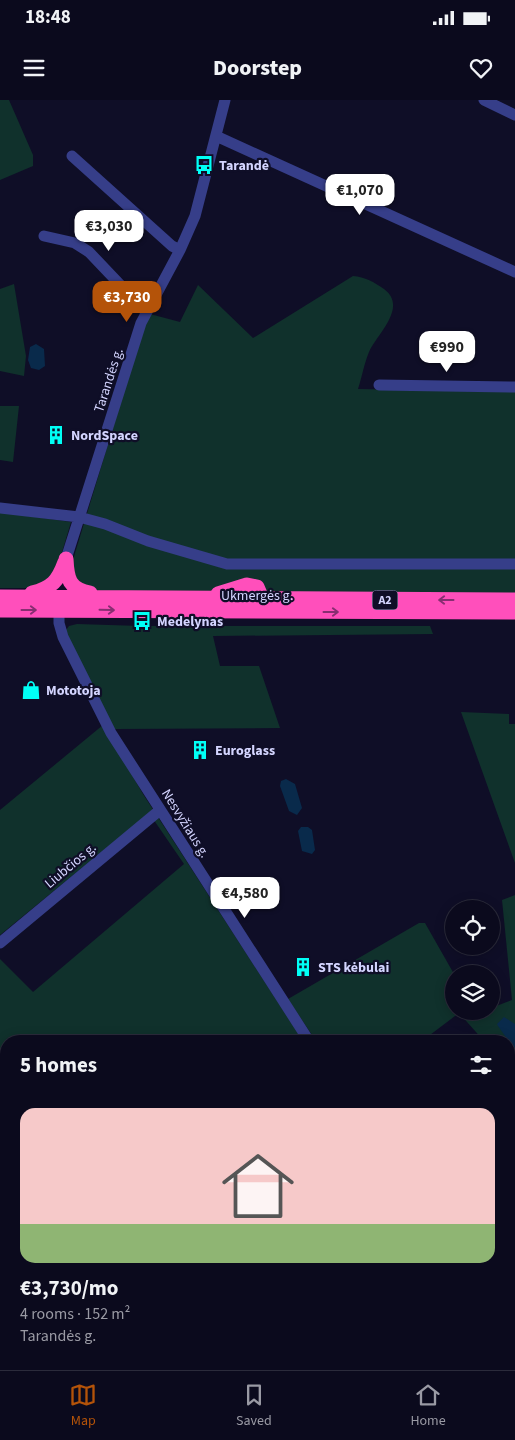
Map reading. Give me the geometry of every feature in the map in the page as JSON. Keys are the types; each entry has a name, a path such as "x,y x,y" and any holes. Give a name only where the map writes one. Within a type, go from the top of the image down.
{"highway":[{"path":"16,597 53,586 60,576 66,559"},
{"path":"66,559 68,579 73,588 83,592 114,597"},
{"name":"Ukmergės g.","path":"0,597 205,598 251,584 259,590 259,599 515,600"},
{"path":"220,612 255,604 259,599"},
{"name":"Ukmergės g.","path":"0,610 515,612"}],"street":[{"name":"Tarandės g.","path":"66,559 146,312 180,250 200,201 225,100"},
{"path":"484,100 515,115"},
{"path":"216,136 515,272"},
{"path":"72,156 172,246 180,250"},
{"path":"44,236 75,243 89,252 146,312"},
{"path":"379,385 515,387"},
{"path":"0,508 79,517 105,524 148,541 227,564 515,564"},
{"name":"Nesvyžiaus g.","path":"59,610 59,623 63,636 104,718 160,810 305,1035"},
{"name":"Liubčios g.","path":"0,943 160,810"}],"green space":[{"path":"0,100 9,100 33,155 33,166 0,180"},
{"path":"353,276 362,277 377,284 391,296 393,304 389,320 369,352 358,389 515,392 515,593 84,591 72,579 72,563 143,329 150,314 180,322 198,285 253,338"},
{"path":"14,284 26,356 24,376 0,371 0,289"},
{"path":"0,406 19,406 13,462 0,460"},
{"path":"0,512 71,522 54,579 40,588 0,588"},
{"path":"77,624 141,626 430,626 433,634 213,636 220,666 259,666 280,728 114,729 67,635 66,630 69,626"},
{"path":"461,712 509,714 509,724 515,724 515,863"},
{"path":"103,725 143,794 299,1035 0,1035 0,959 33,992 184,864 149,813 0,935 0,810"},
{"path":"515,895 515,1035 479,1035 465,1020 500,1020 500,1005 512,1000 502,900"},
{"path":"419,923 425,923 449,965 445,965 445,1020 450,1020 430,1035 312,1035 288,999"}],"water":[{"path":"36,344 44,349 45,366 39,370 31,368 28,360 30,347"},
{"path":"286,779 295,784 302,808 297,815 289,811 280,786 281,781"},
{"path":"301,827 308,827 312,830 315,850 312,854 302,851 298,831"},
{"path":"504,1017 515,1024 515,1035 505,1035 497,1024"}],"place":[{"name":"Tarandė","path":"204,165"},
{"name":"NordSpace","path":"56,435"},
{"name":"Medelynas","path":"142,621"},
{"name":"Mototoja","path":"31,690"},
{"name":"Euroglass","path":"200,750"},
{"name":"STS kėbulai","path":"303,967"}]}
